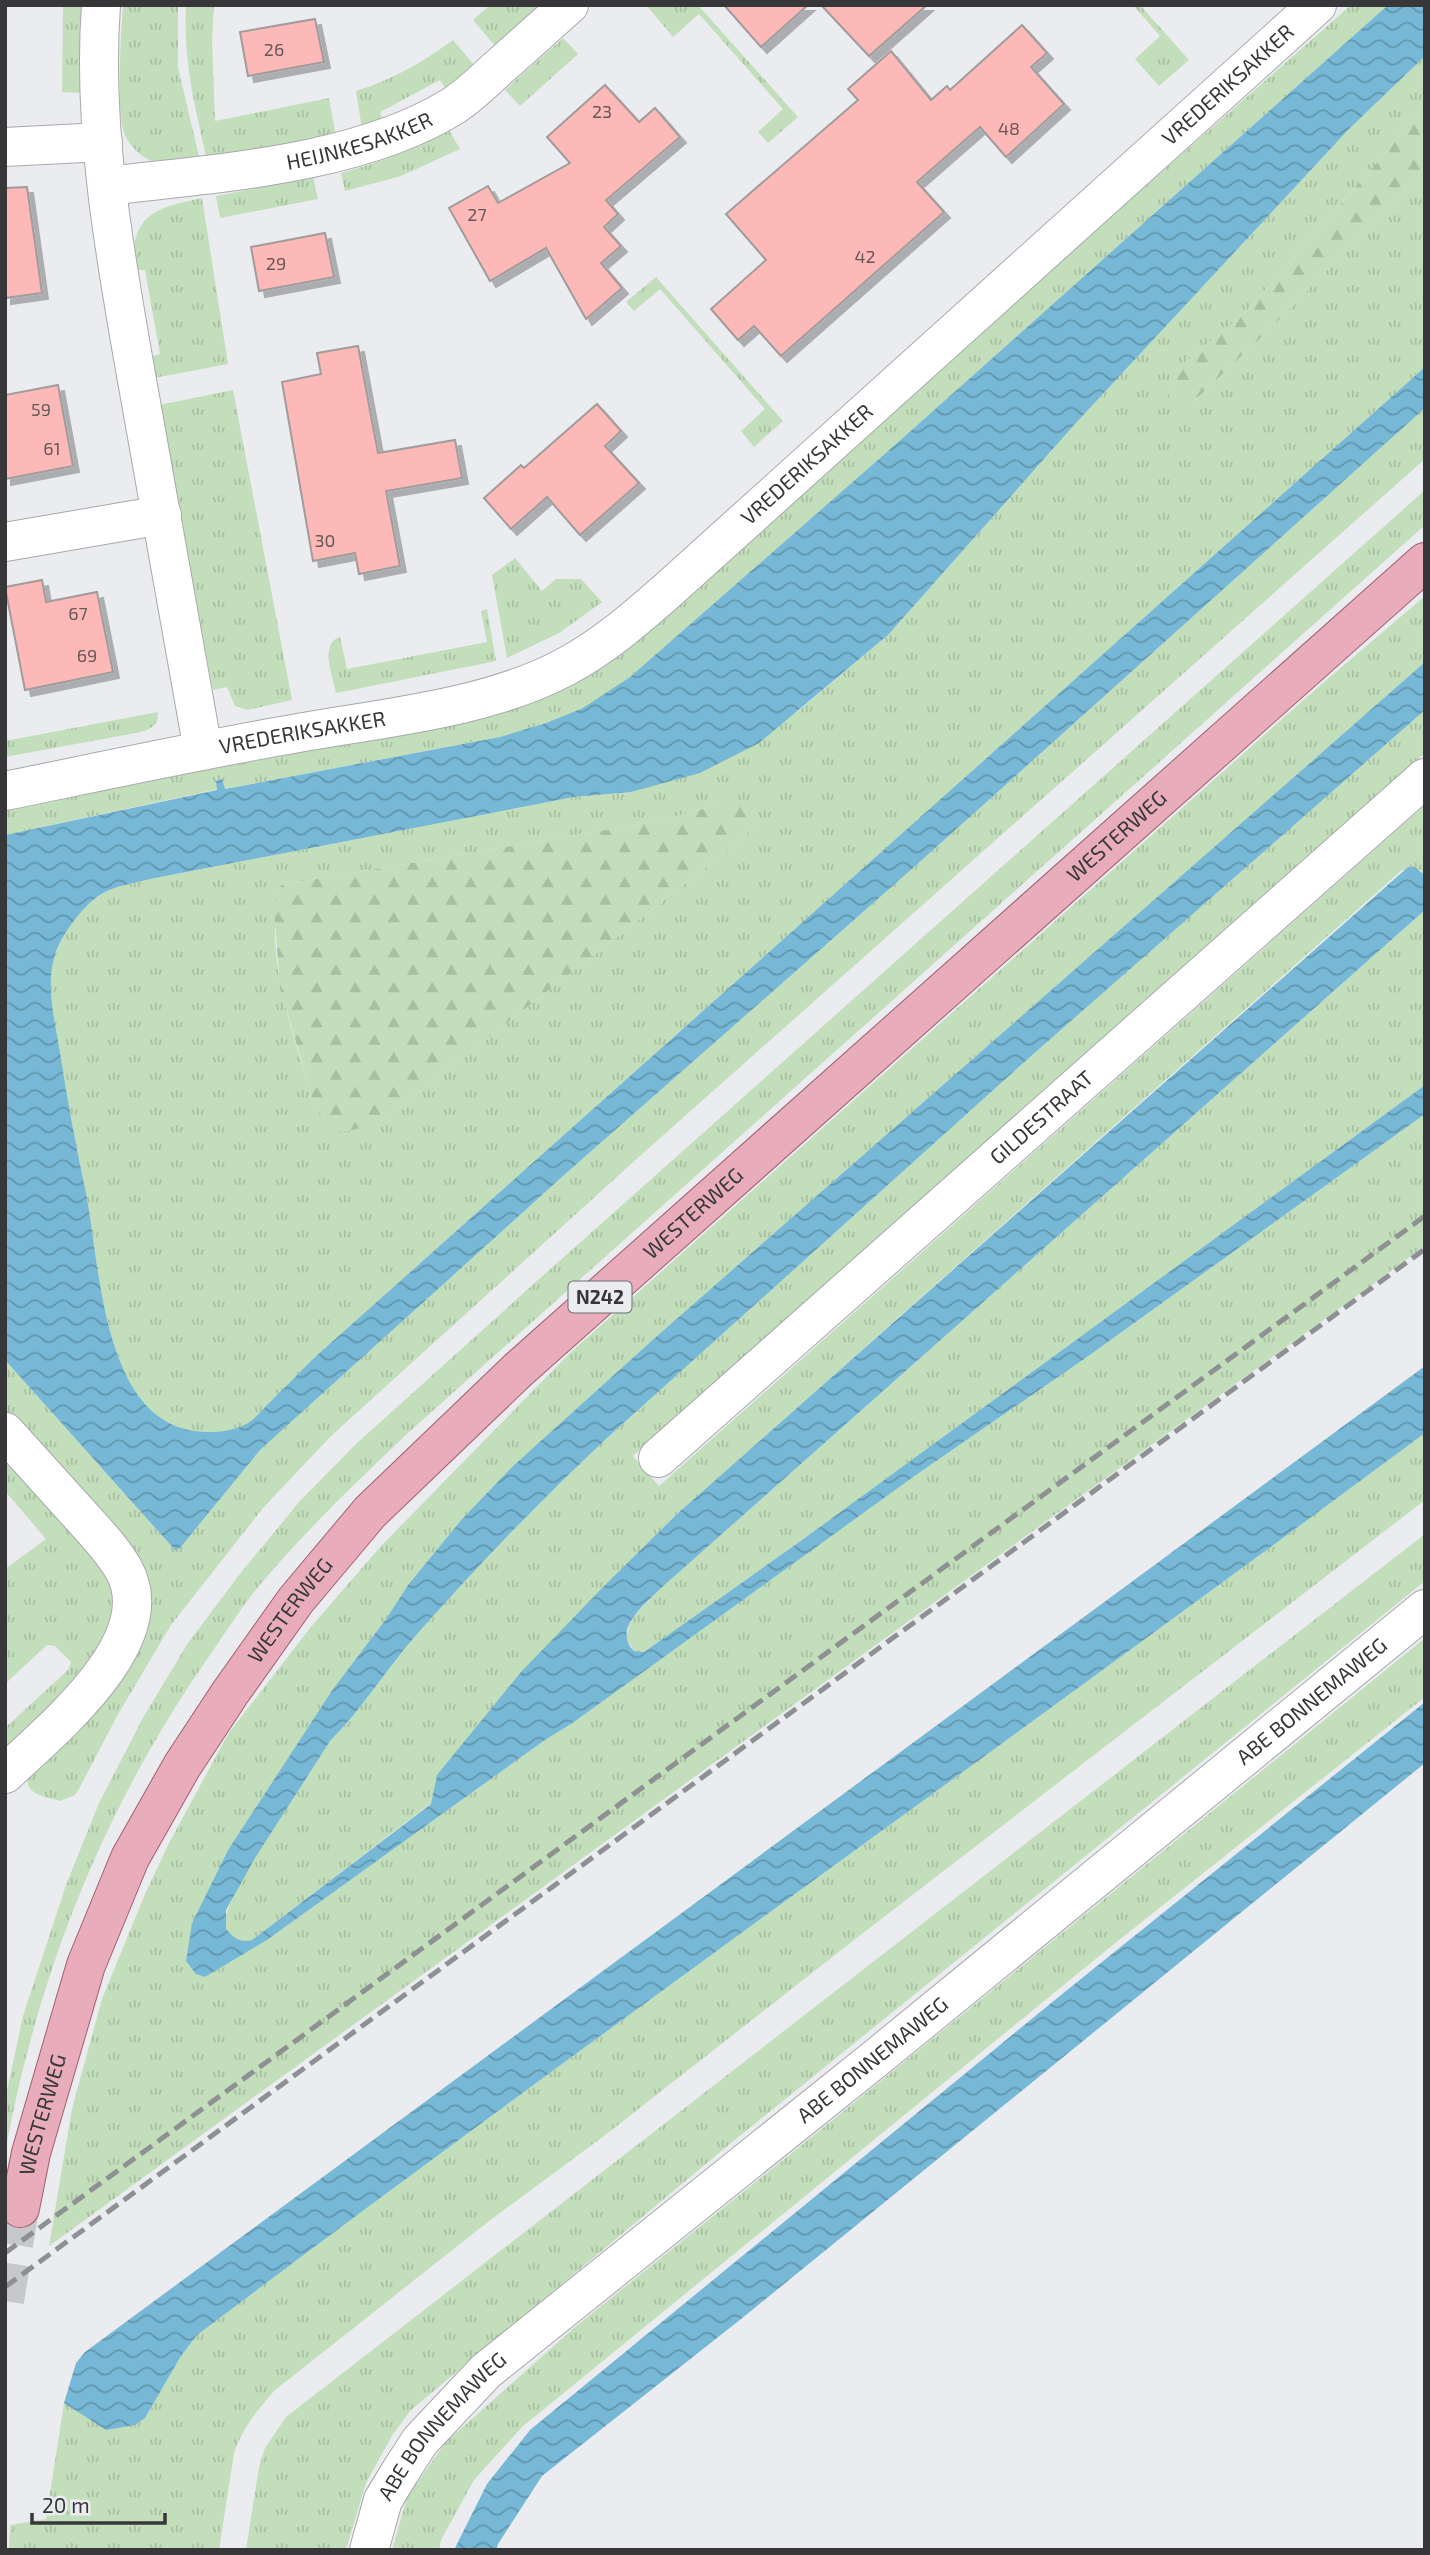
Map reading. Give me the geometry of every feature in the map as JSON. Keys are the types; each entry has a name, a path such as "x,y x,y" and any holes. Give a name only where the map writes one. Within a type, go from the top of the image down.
{"main road":[{"name":"WESTERWEG","path":"20,2208 34,2142 83,1977 130,1858 182,1766 230,1693 296,1600 370,1512 518,1370 1425,562"}],"street":[{"name":"VREDERIKSAKKER","path":"101,5 98,51 103,142 124,306 203,750"},
{"name":"HEIJNKESAKKER","path":"108,186 230,172 336,152 374,141 454,106 569,5"},
{"name":"VREDERIKSAKKER","path":"5,791 203,750 436,709 502,692 564,668 611,639 764,505 1317,5"},
{"path":"5,147 103,142"},
{"path":"5,542 162,515"},
{"name":"GILDESTRAAT","path":"658,1458 1425,778"},
{"path":"5,1432 110,1549 125,1572 134,1602 130,1627 118,1654 60,1723 5,1774"},
{"name":"ABE BONNEMAWEG","path":"369,2550 383,2500 420,2441 486,2371 881,2054 1425,1609"}],"green space":[{"path":"63,5 87,5 84,93 62,92"},
{"path":"123,5 178,5 178,67 200,161 156,163 140,154 125,135 120,91"},
{"path":"186,5 214,5 212,40 215,121 329,98 336,137 207,160 188,64"},
{"path":"490,5 543,5 496,47 473,20"},
{"path":"646,5 698,5 798,117 768,143 758,132 783,109 699,14 673,37"},
{"path":"1133,5 1140,5 1189,60 1159,86 1135,59 1160,36"},
{"path":"1351,5 1388,5 896,444 630,677 584,708 500,737 224,789 222,779 216,781 218,789 5,835 5,808 473,719 537,700 597,670"},
{"path":"563,38 578,54 520,106 505,90"},
{"path":"453,40 475,66 445,88 440,80 380,112 383,121 362,129 356,91 407,70"},
{"path":"1425,56 1425,103 1382,157 1246,312 1171,374 1168,401 1194,401 1273,326 1425,168 1425,367 315,1357 252,1420 228,1430 195,1431 164,1420 141,1399 123,1369 102,1296 52,1005 54,958 61,940 81,912 105,892 145,880 574,797 631,792 797,712 888,635 1075,424 1349,129","holes":["718,805 755,822 745,837 376,1125 316,1109 291,1027 278,969 276,912 281,885 612,829"]},
{"path":"1425,103 1425,168 1273,326 1194,401 1167,401 1171,374 1246,312 1382,157"},
{"path":"449,130 460,149 401,176 345,191 341,173 396,155"},
{"path":"313,177 318,199 220,218 216,196"},
{"path":"202,198 228,364 154,378 150,357 160,354 145,270 134,270 136,237 141,225 159,210"},
{"path":"656,277 783,421 754,447 741,431 765,409 660,289 634,311 626,302"},
{"path":"233,390 292,700 247,710 235,706 227,687 213,690 159,405"},
{"path":"1425,408 1425,459 641,1155 331,1436 263,1508 171,1625 117,1716 75,1795 60,1801 43,1796 29,1787 28,1776 123,1666 103,1522 5,1411 5,1360 174,1549 180,1548 260,1450 563,1176 913,868"},
{"path":"1425,490 1425,525 409,1432 329,1509 254,1592 174,1710 108,1829 57,1954 19,2084 5,2152 5,2100 23,2016 66,1885 99,1803 144,1716 188,1643 299,1502 356,1444 548,1271"},
{"path":"515,558 542,591 556,579 581,579 602,602 559,633 507,658 492,575"},
{"path":"1425,596 1425,662 657,1336 513,1466 462,1519 408,1585 333,1689 228,1850 192,1923 205,1977 267,1940 1425,1114 1425,1246 49,2246 72,2109 102,1999 145,1894 168,1845 228,1734 310,1628 381,1546 570,1353 1317,688"},
{"path":"487,609 496,661 336,693 329,661 330,646 334,640 340,637 347,669 487,642 481,611"},
{"path":"1425,710 1425,753 633,1456 659,1486 1425,805 1425,875 1420,870 1402,870 677,1514 604,1586 437,1775 431,1803 252,1940 244,1942 229,1934 225,1925 237,1889 269,1834 330,1741 418,1633 510,1533 607,1438 1030,1057"},
{"path":"158,712 154,725 141,732 5,757 5,741"},
{"path":"736,800 747,802 756,810 755,822 745,837 376,1125 342,1132 316,1110 280,988 274,909 281,885 612,829 673,817"},
{"path":"1425,910 1425,1085 802,1540 644,1652 634,1651 626,1638 631,1619 660,1589"},
{"path":"1425,1433 1425,1500 604,2136 489,2221 274,2391 256,2413 237,2444 219,2550 9,2550 10,2525 46,2519 64,2403 106,2430 145,2418 181,2356 197,2335"},
{"path":"5,1453 112,1582 113,1614 86,1671 5,1753 5,1728 69,1669 71,1662 55,1646 47,1645 5,1684 5,1569 46,1539 5,1491"},
{"path":"1425,1534 1425,1581 731,2143 411,2410 393,2434 366,2483 346,2550 246,2550 259,2467 265,2448 286,2417"},
{"path":"1425,1638 1425,1697 1109,1948 522,2427 474,2480 441,2540 439,2550 392,2550 407,2497 446,2442 575,2327"}],"water":[{"path":"1388,5 1425,5 1425,56 1349,129 1075,424 888,635 759,743 700,773 631,792 574,797 124,885 97,897 74,921 61,940 54,958 51,993 102,1296 111,1334 123,1369 141,1399 164,1420 195,1431 234,1429 254,1418 315,1357 1425,367 1425,408 913,868 563,1176 260,1450 180,1548 175,1550 5,1360 5,835 217,790 216,781 222,779 225,789 500,737 583,708 630,677 896,444"},
{"path":"1425,662 1425,710 1030,1057 607,1438 487,1558 418,1633 330,1741 255,1858 226,1910 226,1929 238,1939 252,1940 431,1804 437,1775 521,1672 677,1514 1408,867 1414,867 1425,875 1425,910 660,1589 639,1610 629,1625 628,1642 634,1651 644,1652 802,1540 1425,1085 1425,1114 267,1940 205,1977 196,1974 186,1961 192,1923 228,1850 333,1689 408,1585 462,1519 513,1466 657,1336"},
{"path":"1425,1366 1425,1433 197,2335 181,2356 145,2418 135,2425 106,2430 64,2403 76,2363 85,2352"},
{"path":"1425,1702 1425,1763 741,2319 542,2476 496,2550 454,2550 487,2484 530,2430 1061,1995"}],"building":[{"path":"724,5 808,5 761,47"},
{"path":"821,5 927,5 869,56"},
{"path":"315,19 324,62 248,76 240,32"},
{"path":"1022,25 1047,53 1031,67 1064,104 1006,157 980,127 917,182 944,212 781,356 754,326 738,340 711,309 766,260 726,214 858,100 848,89 891,51 931,100 947,86 950,90"},
{"path":"605,85 639,122 655,108 680,137 606,200 618,214 604,227 621,246 601,263 622,288 586,319 546,248 490,281 449,208 488,186 498,203 570,163 547,137"},
{"path":"27,187 42,293 5,298 5,188"},
{"path":"325,233 334,277 259,291 251,247"},
{"path":"358,346 378,453 455,440 462,478 386,491 400,566 359,574 355,553 313,561 282,382 321,374 317,353"},
{"path":"58,385 73,466 5,479 5,395"},
{"path":"597,404 621,431 605,446 639,483 580,535 547,497 511,529 484,498 521,465 524,468"},
{"path":"42,580 46,602 97,592 113,672 25,690 5,587"}],"tunnel":[{"path":"5,2301 20,2208"}],"railway":[{"path":"5,2253 1425,1216"},
{"path":"5,2287 1425,1249"}]}
